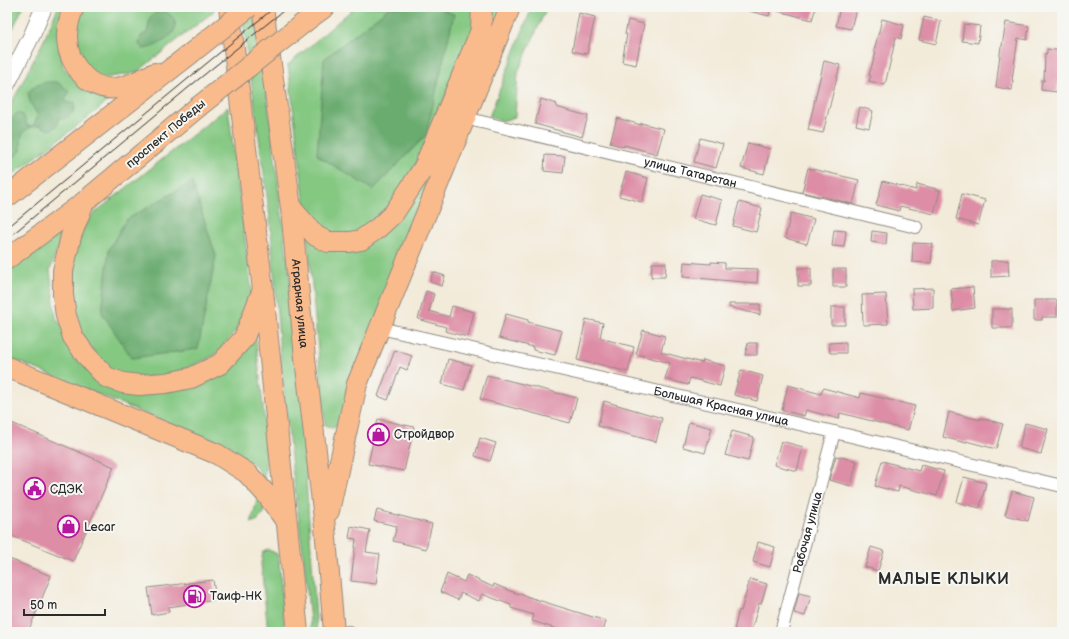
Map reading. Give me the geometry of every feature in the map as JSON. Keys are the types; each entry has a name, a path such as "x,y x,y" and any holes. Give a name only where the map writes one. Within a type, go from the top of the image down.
{"main road":[{"path":"74,7 68,25 67,38 69,50 73,62 82,74 94,84 117,88 183,60"},
{"path":"229,7 263,290 298,632"},
{"path":"7,197 249,7"},
{"name":"Аграрная улица","path":"263,7 291,208 325,527 334,632"},
{"name":"проспект Победы","path":"7,259 84,202 198,107 325,7"},
{"path":"291,208 316,236 328,242 339,243 361,240 394,214 424,167 481,30 482,7"},
{"path":"325,527 357,384 510,7"},
{"path":"84,202 71,236 63,270 63,295 66,316 73,337 85,354 106,377 123,383 139,385 166,383 191,378 220,364 244,338 263,290"},
{"path":"7,367 217,454 247,472 267,495 286,521"}],"street":[{"path":"7,84 32,35 44,7"},
{"name":"улица Татарстан","path":"465,118 916,227"},
{"name":"Большая Красная улица","path":"380,328 1062,486"},
{"name":"Рабочая улица","path":"781,632 834,432"}],"green space":[{"path":"7,7 23,7 7,41"},
{"path":"58,7 67,7 59,38 63,67 77,81 117,93 95,112 7,179 7,112 44,40"},
{"path":"82,7 214,7 214,11 136,73 97,79 79,58 74,38"},
{"path":"241,7 256,7 301,365 307,494 317,632 311,632 280,354 270,218"},
{"path":"355,7 477,7 476,26 404,191 357,234 341,235 323,230 311,217 304,199 288,65"},
{"path":"390,7 436,7 454,14 426,135 373,190 317,155 324,59"},
{"path":"488,7 503,7 340,425 332,428 325,425 307,233 324,245 388,228"},
{"path":"532,7 547,7 518,72 515,117 502,121 489,117"},
{"path":"159,10 168,13 174,19 174,31 162,42 143,49 139,44 141,36 147,33 150,18"},
{"path":"48,82 58,82 68,90 69,92 65,100 66,102 70,103 75,102 73,111 67,117 61,119 58,117 58,123 53,128 48,130 40,125 29,128 23,132 21,139 21,151 13,157 7,158 7,139 10,120 17,113 22,114 27,126 33,126 38,116 30,102 28,93 37,85"},
{"path":"228,107 253,300 235,332 215,355 190,367 166,375 140,378 109,373 70,318 74,239 92,215"},
{"path":"192,182 216,256 198,349 132,358 102,313 109,249 126,220"},
{"path":"66,228 50,270 56,318 105,383 193,384 254,324 267,443 264,482 255,465 224,446 7,357 7,273"},
{"path":"259,492 263,501 264,513 258,520 251,523"},
{"path":"269,550 277,554 279,560 285,632 268,632 261,563 263,552"}],"building":[{"path":"745,7 771,7 769,16 745,10"},
{"path":"775,7 816,7 812,20 775,10"},
{"path":"840,7 856,8 851,29 836,26"},
{"path":"579,13 595,17 587,54 572,51"},
{"path":"924,17 941,21 936,44 919,40"},
{"path":"882,19 904,25 901,39 896,37 885,85 869,81 871,76 869,75 876,52 874,51"},
{"path":"628,20 644,24 636,65 622,62"},
{"path":"1006,22 1029,26 1027,40 1018,38 1012,90 996,87 1001,46"},
{"path":"964,24 980,26 978,43 962,41"},
{"path":"1047,49 1062,51 1062,65 1057,92 1041,90 1042,80 1044,81 1045,53 1047,54"},
{"path":"824,61 840,65 823,133 808,130"},
{"path":"541,99 557,104 556,107 588,116 582,137 535,124"},
{"path":"860,107 873,111 869,128 856,125"},
{"path":"617,118 641,125 641,123 664,129 657,154 624,145 624,147 610,143"},
{"path":"700,138 723,144 716,168 694,162"},
{"path":"748,143 770,149 764,174 741,168"},
{"path":"545,155 565,156 563,173 544,171"},
{"path":"808,168 859,180 853,204 802,192"},
{"path":"626,172 648,178 642,202 619,196"},
{"path":"883,181 916,190 917,184 940,190 934,214 900,206 899,211 876,205"},
{"path":"700,194 722,200 716,225 693,219"},
{"path":"962,194 985,200 978,225 956,219"},
{"path":"739,202 762,208 756,232 733,226"},
{"path":"791,213 814,219 807,244 785,238"},
{"path":"834,230 846,231 844,247 832,246"},
{"path":"872,231 887,233 886,244 871,242"},
{"path":"913,243 933,244 931,263 912,262"},
{"path":"1008,260 1009,276 991,277 991,261"},
{"path":"684,262 711,264 711,262 725,263 725,268 758,269 757,283 683,277"},
{"path":"652,263 666,263 665,277 651,277"},
{"path":"798,268 811,268 811,286 798,286"},
{"path":"833,269 846,269 846,287 833,287"},
{"path":"433,272 445,276 442,286 430,282"},
{"path":"973,287 975,308 953,311 951,289"},
{"path":"933,288 933,308 913,309 912,289"},
{"path":"426,291 434,294 429,311 449,317 452,306 474,312 468,337 445,331 446,327 418,319"},
{"path":"886,294 888,324 863,325 862,295"},
{"path":"1034,300 1057,300 1057,317 1042,317 1042,320 1034,320"},
{"path":"729,304 760,304 760,315 729,307"},
{"path":"831,307 845,307 845,325 831,325"},
{"path":"992,309 1012,309 1012,328 992,328"},
{"path":"506,314 528,320 528,322 562,331 555,355 533,350 533,347 499,338"},
{"path":"586,319 603,323 600,338 634,347 628,372 577,360"},
{"path":"643,330 665,336 661,352 702,363 703,360 725,366 720,386 690,378 688,385 665,379 670,363 636,354"},
{"path":"846,342 846,353 830,353 829,343"},
{"path":"748,343 757,343 757,355 745,355"},
{"path":"395,350 412,356 407,370 400,367 388,400 378,396"},
{"path":"448,359 471,365 464,390 442,384"},
{"path":"741,370 763,376 757,401 734,395"},
{"path":"487,375 577,398 570,423 480,399"},
{"path":"788,385 821,394 823,388 860,398 861,393 915,406 908,430 840,413 839,419 806,410 804,416 782,410"},
{"path":"604,401 662,418 656,442 598,426"},
{"path":"949,412 1003,424 996,449 943,437"},
{"path":"378,419 414,427 404,471 368,464"},
{"path":"7,421 114,467 73,561 7,534"},
{"path":"689,422 712,428 705,453 683,447"},
{"path":"1025,423 1048,429 1041,454 1019,448"},
{"path":"732,431 754,437 748,461 725,455"},
{"path":"480,438 496,443 490,461 475,456"},
{"path":"781,441 803,447 797,471 774,465"},
{"path":"836,456 857,461 851,486 829,480"},
{"path":"882,461 919,471 921,465 944,471 937,496 899,486 898,492 875,486"},
{"path":"964,477 986,483 980,508 957,502"},
{"path":"1012,491 1034,497 1028,521 1005,515"},
{"path":"377,510 432,524 426,549 393,541 397,526 374,521"},
{"path":"351,526 370,530 366,552 380,554 376,584 351,581 356,539 349,538"},
{"path":"758,542 775,547 770,567 753,562"},
{"path":"871,547 884,551 878,571 865,567"},
{"path":"7,558 51,576 28,632 7,632"},
{"path":"447,574 464,582 467,575 493,587 494,584 510,591 606,621 603,632 568,632 557,629 532,621 534,615 511,608 511,605 482,594 479,601 461,593 458,600 440,592"},
{"path":"750,579 767,584 761,604 759,603 751,632 743,632 734,630 739,610 741,611"},
{"path":"213,580 216,600 168,607 169,612 152,615 148,588"},
{"path":"799,593 811,596 805,616 794,613"}],"tram line":[{"path":"7,228 275,7"},
{"path":"7,239 194,83 288,7"}],"place":[{"name":"Стройдвор","path":"379,434"},
{"name":"СДЭК","path":"34,489"},
{"name":"Lecar","path":"68,527"},
{"name":"Таиф-НК","path":"194,596"}],"district":[{"name":"МАЛЫЕ КЛЫКИ","path":"944,579"}]}
